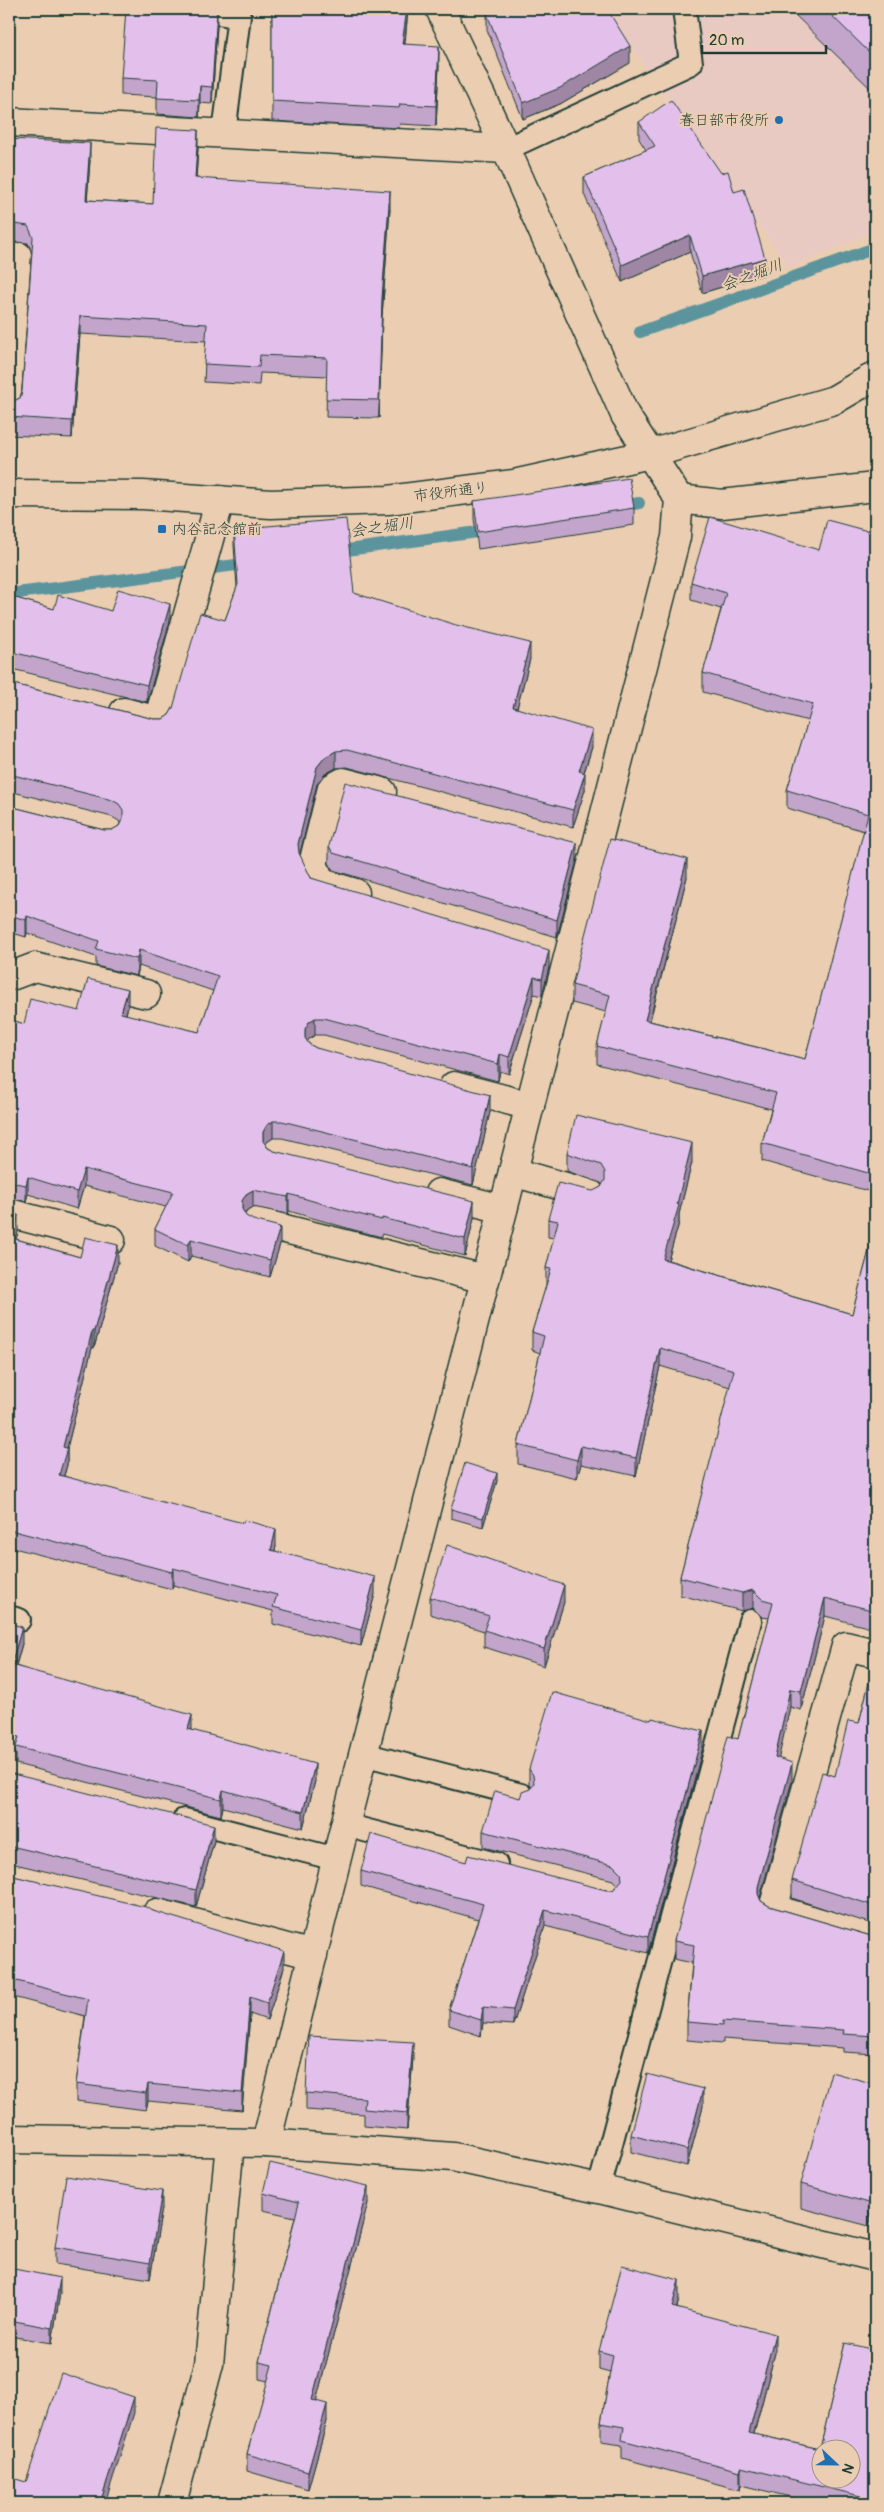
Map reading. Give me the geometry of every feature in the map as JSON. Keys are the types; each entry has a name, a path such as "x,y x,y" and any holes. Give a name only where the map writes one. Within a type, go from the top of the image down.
{"street":[{"path":"266,2143 336,1859 676,537 679,498 625,415 506,149 440,9"},
{"path":"9,122 506,149"},
{"name":"市役所通り","path":"9,494 143,495 271,504 388,500 514,484 650,454 834,400 875,376"},
{"path":"679,498 722,504 875,487"},
{"path":"102,707 158,721 220,500"},
{"path":"378,900 321,883 313,864 332,788 343,782 408,799"},
{"path":"568,842 596,849"},
{"path":"540,948 568,956"},
{"path":"9,974 14,975 35,967 146,994"},
{"path":"435,1080 530,1106"},
{"path":"512,1172 590,1194"},
{"path":"418,1188 503,1209"},
{"path":"9,1214 112,1240"},
{"path":"258,1222 485,1279"},
{"path":"875,1653 846,1646 773,1909 875,1939"},
{"path":"147,1910 313,1955"},
{"path":"9,2139 266,2143 453,2157 599,2189 875,2257"},
{"path":"172,2503 209,2364 230,2143"}],"lane":[{"path":"189,9 239,16 224,134"},
{"path":"506,149 691,63 684,9"},
{"path":"9,408 20,254"},
{"path":"599,2189 750,1621"},
{"path":"363,1754 521,1795"},
{"path":"163,1815 336,1859"},
{"path":"345,1825 514,1868"}],"shaded area":[{"name":"春日部市役所","path":"604,9 875,9 875,232 789,268"}],"building":[{"path":"126,9 217,10 212,87 200,86 199,100 157,98 158,80 121,78"},
{"path":"272,9 407,9 402,44 439,46 436,106 400,104 399,108 272,101"},
{"path":"498,9 607,9 630,46 560,88 523,103 487,14"},
{"path":"825,9 875,9 875,52 872,55"},
{"path":"671,100 721,173 728,171 734,192 744,189 765,258 702,276 690,235 622,265 584,177 655,146 639,122"},
{"path":"156,128 198,130 195,178 390,191 382,298 379,400 326,399 327,358 260,355 259,367 204,364 207,324 80,316 72,421 9,417 9,403 20,398 22,391 33,237 28,226 15,224 9,229 9,139 90,143 86,200 153,204"},
{"path":"629,478 634,508 478,532 474,501"},
{"path":"710,517 819,550 827,520 875,533 875,1175 762,1143 776,1093 597,1046 610,995 572,985 610,839 687,859 645,1020 805,1059 868,814 787,790 813,704 703,673 726,593 691,582"},
{"path":"346,519 354,593 456,625 530,643 513,707 592,730 579,771 585,773 573,810 347,750 336,751 325,757 317,767 298,844 299,853 311,878 549,950 542,979 534,977 509,1057 500,1054 498,1064 324,1018 315,1018 309,1022 305,1029 305,1038 309,1044 316,1048 490,1095 473,1169 282,1121 273,1121 267,1125 263,1132 263,1141 268,1148 274,1151 474,1201 465,1239 382,1218 382,1220 354,1213 289,1194 288,1197 253,1190 246,1194 242,1201 242,1209 246,1216 253,1220 280,1227 270,1260 191,1239 188,1245 155,1229 173,1192 84,1169 77,1192 28,1177 26,1185 9,1182 9,1019 24,1024 30,999 79,1011 88,979 128,989 121,1013 199,1032 218,976 139,950 137,959 96,949 99,941 27,916 26,920 9,915 9,806 104,830 112,830 119,826 123,818 123,810 119,804 112,800 9,775 9,683 154,719 163,719 169,715 173,708 200,613 225,620 238,584 234,529"},
{"path":"118,589 170,604 147,685 9,652 9,596 54,609 58,595 111,611"},
{"path":"345,782 577,843 557,920 333,853 329,846"},
{"path":"576,1115 692,1143 677,1204 679,1205 663,1259 852,1314 875,1229 875,1611 825,1598 801,1691 790,1689 775,1757 792,1763 758,1887 758,1894 761,1901 769,1906 875,1936 875,2036 843,2034 844,2030 723,2021 723,2025 687,2022 694,1945 674,1941 728,1736 738,1739 773,1602 762,1599 753,1590 742,1593 680,1577 734,1370 660,1348 636,1458 581,1446 577,1460 518,1445 544,1336 532,1332 551,1269 546,1268 558,1221 548,1219 558,1183 593,1191 601,1187 605,1180 605,1172 601,1165 567,1153"},
{"path":"9,1211 18,1215 12,1238 80,1257 85,1237 118,1245 94,1331 92,1331 63,1447 67,1448 59,1475 243,1523 244,1520 276,1529 271,1550 375,1577 361,1630 273,1607 277,1595 173,1568 172,1572 10,1530 9,1535"},
{"path":"465,1463 497,1473 483,1518 451,1509"},
{"path":"447,1545 564,1585 544,1649 484,1630 489,1616 430,1597"},
{"path":"9,1623 22,1627 11,1665 192,1715 188,1729 315,1764 303,1812 223,1790 221,1799 16,1747 19,1737 9,1734"},
{"path":"875,1659 875,1906 792,1880 822,1772 835,1776 848,1721 859,1723"},
{"path":"552,1692 651,1720 652,1718 703,1731 648,1937 545,1910 513,2010 483,2007 481,2020 449,2010 483,1904 361,1871 371,1834 466,1862 468,1855 606,1890 613,1890 622,1880 621,1873 613,1865 483,1831 495,1791 520,1798 522,1792 530,1789 534,1783 533,1775 529,1769"},
{"path":"9,1773 214,1825 196,1890 15,1847 9,1848"},
{"path":"9,1875 146,1907 153,1911 284,1951 267,2003 250,1997 242,2093 148,2084 146,2093 76,2084 88,1999 9,1979"},
{"path":"309,2036 413,2042 407,2113 364,2109 365,2098 306,2093"},
{"path":"831,2072 875,2084 875,2180 869,2203 801,2184"},
{"path":"647,2074 703,2089 687,2150 631,2135"},
{"path":"270,2163 368,2186 312,2400 327,2404 308,2472 247,2454 272,2365 259,2362 299,2202 263,2193"},
{"path":"66,2176 162,2191 150,2263 55,2247"},
{"path":"622,2265 679,2280 672,2307 775,2334 749,2433 812,2447 812,2484 741,2467 740,2471 622,2440 624,2427 601,2423 613,2355 599,2351"},
{"path":"9,2268 60,2278 52,2328 9,2320"},
{"path":"845,2343 875,2350 875,2490 873,2499 836,2490 862,2490 862,2440 822,2440"},
{"path":"61,2373 134,2397 101,2500 113,2503 9,2503 9,2477 26,2482"}],"waterway":[{"name":"会之堀川","path":"640,332 875,248"},
{"name":"会之堀川","path":"617,507 639,503"},
{"name":"会之堀川","path":"333,552 492,530"},
{"name":"会之堀川","path":"9,594 252,563"}],"place":[{"name":"春日部市役所","path":"779,120"},
{"name":"内谷記念館前","path":"162,529"}]}
